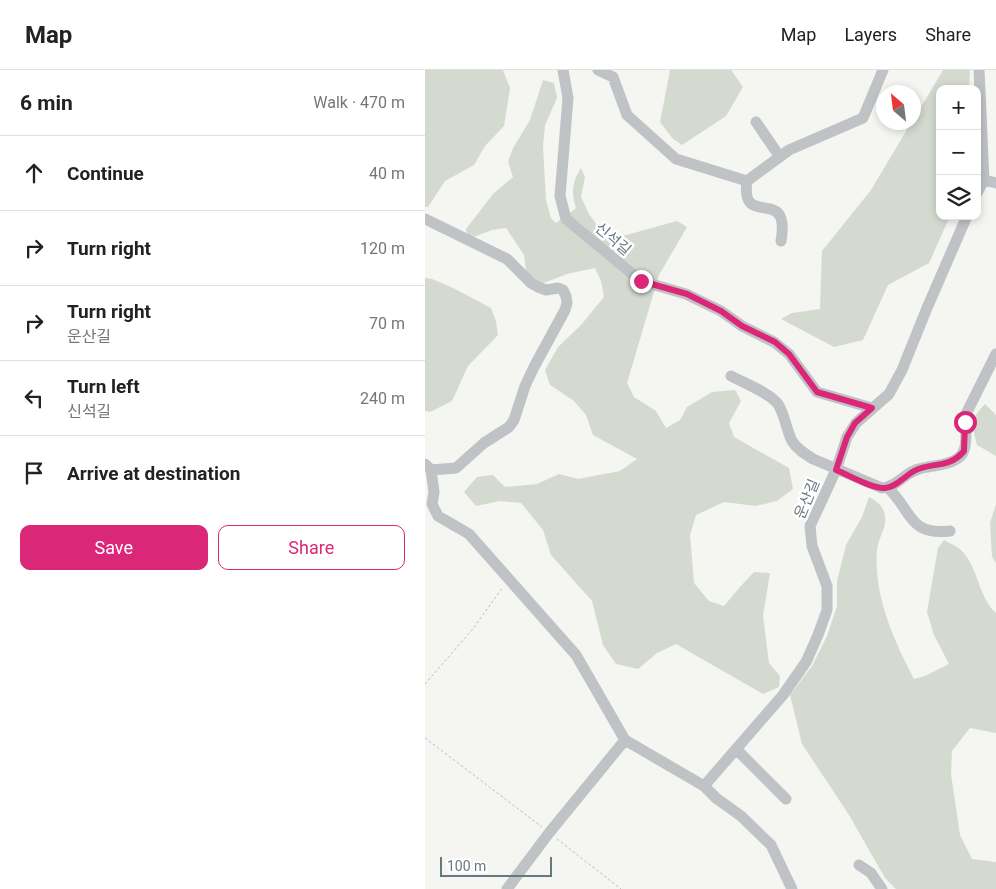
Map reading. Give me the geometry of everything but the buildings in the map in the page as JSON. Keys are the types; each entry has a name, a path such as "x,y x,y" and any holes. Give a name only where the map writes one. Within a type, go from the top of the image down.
{"street":[{"name":"신석길","path":"563,70 567,98 560,196 566,219 641,281 687,294 721,311 742,326 775,342 789,354 817,392 872,408"},
{"path":"598,70 613,77 627,115 676,159 747,181"},
{"path":"781,241 782,219 778,212 773,209 753,206 749,203 745,192 747,181 789,150 863,118 883,70"},
{"path":"979,70 984,180 981,186"},
{"path":"756,122 780,156"},
{"path":"984,180 996,182"},
{"path":"425,219 507,259 531,283 538,287 546,290 558,288 563,290 567,302 562,316 525,386 515,420 509,427 484,443 456,468 428,467 434,492 432,504 438,516 469,534 576,655 625,740 704,786 716,798 741,816 771,845 792,889"},
{"name":"운산길","path":"704,786 783,696 806,662 827,610 827,586 812,546 810,526 836,470 847,437 855,423 889,394 902,370 965,220"},
{"path":"731,376 769,396 777,403 796,447 813,459 836,470 873,486 888,488 913,471 949,462 961,455 964,451 967,412 996,354"},
{"path":"888,488 899,498 917,526 933,532 950,531"},
{"path":"507,889 549,833 625,740"},
{"path":"736,749 786,799"},
{"path":"859,864 871,873 882,889"}],"path":[{"path":"425,684 471,630 508,579"},
{"path":"425,738 621,889"}],"shaded area":[{"path":"425,70 503,70 510,88 504,126 485,146 474,165 445,181 428,207 425,207"},
{"path":"670,70 731,70 743,87 726,116 682,145 673,139 660,122"},
{"path":"943,70 970,70 969,85 936,85 936,220 948,220 929,263 888,285 863,340 834,347 781,319 792,313 820,309 822,251 871,190 907,130 921,130 921,107"},
{"path":"543,80 554,83 557,98 545,125 543,147 546,200 551,218 556,223 576,208 573,187 581,168 585,177 581,197 589,214 600,229 619,237 677,221 687,227 659,275 627,383 634,397 656,411 666,428 680,420 687,407 712,392 735,390 741,401 729,423 734,437 789,468 793,489 777,501 756,506 724,502 696,515 690,535 694,583 709,601 724,606 754,572 770,573 763,616 769,663 780,676 779,687 763,694 676,644 657,653 638,669 616,664 603,645 592,601 551,555 543,530 521,503 500,501 476,506 464,492 477,477 493,475 505,487 537,484 559,474 578,479 620,471 637,459 593,435 586,415 574,401 550,385 545,370 558,347 581,325 604,297 601,281 595,268 567,274 541,284 527,276 524,255 506,228 492,230 468,239 466,229 493,194 513,177 508,162 513,148 530,120"},
{"path":"425,278 453,288 491,308 496,321 498,335 468,366 452,401 430,412 425,411"},
{"path":"985,404 996,415 996,456 977,445 974,433 973,423 980,409"},
{"path":"869,497 880,505 885,517 885,525 877,550 877,567 878,583 886,617 914,679 925,676 949,664 934,635 927,612 938,548 944,540 959,549 967,557 986,600 996,613 996,733 970,728 952,751 951,774 960,835 972,859 996,862 996,889 896,889 885,878 849,815 802,744 790,695 812,666 827,636 837,606 837,581 846,545 862,517"},
{"path":"996,504 996,563 992,557 990,523"}],"route":[{"path":"641,281 687,294 721,311 742,326 775,342 789,354 817,392 872,408 855,423 847,437 836,470 873,486 888,488 913,471 941,465 955,460 961,455 964,451 965,443 965,422"}]}
